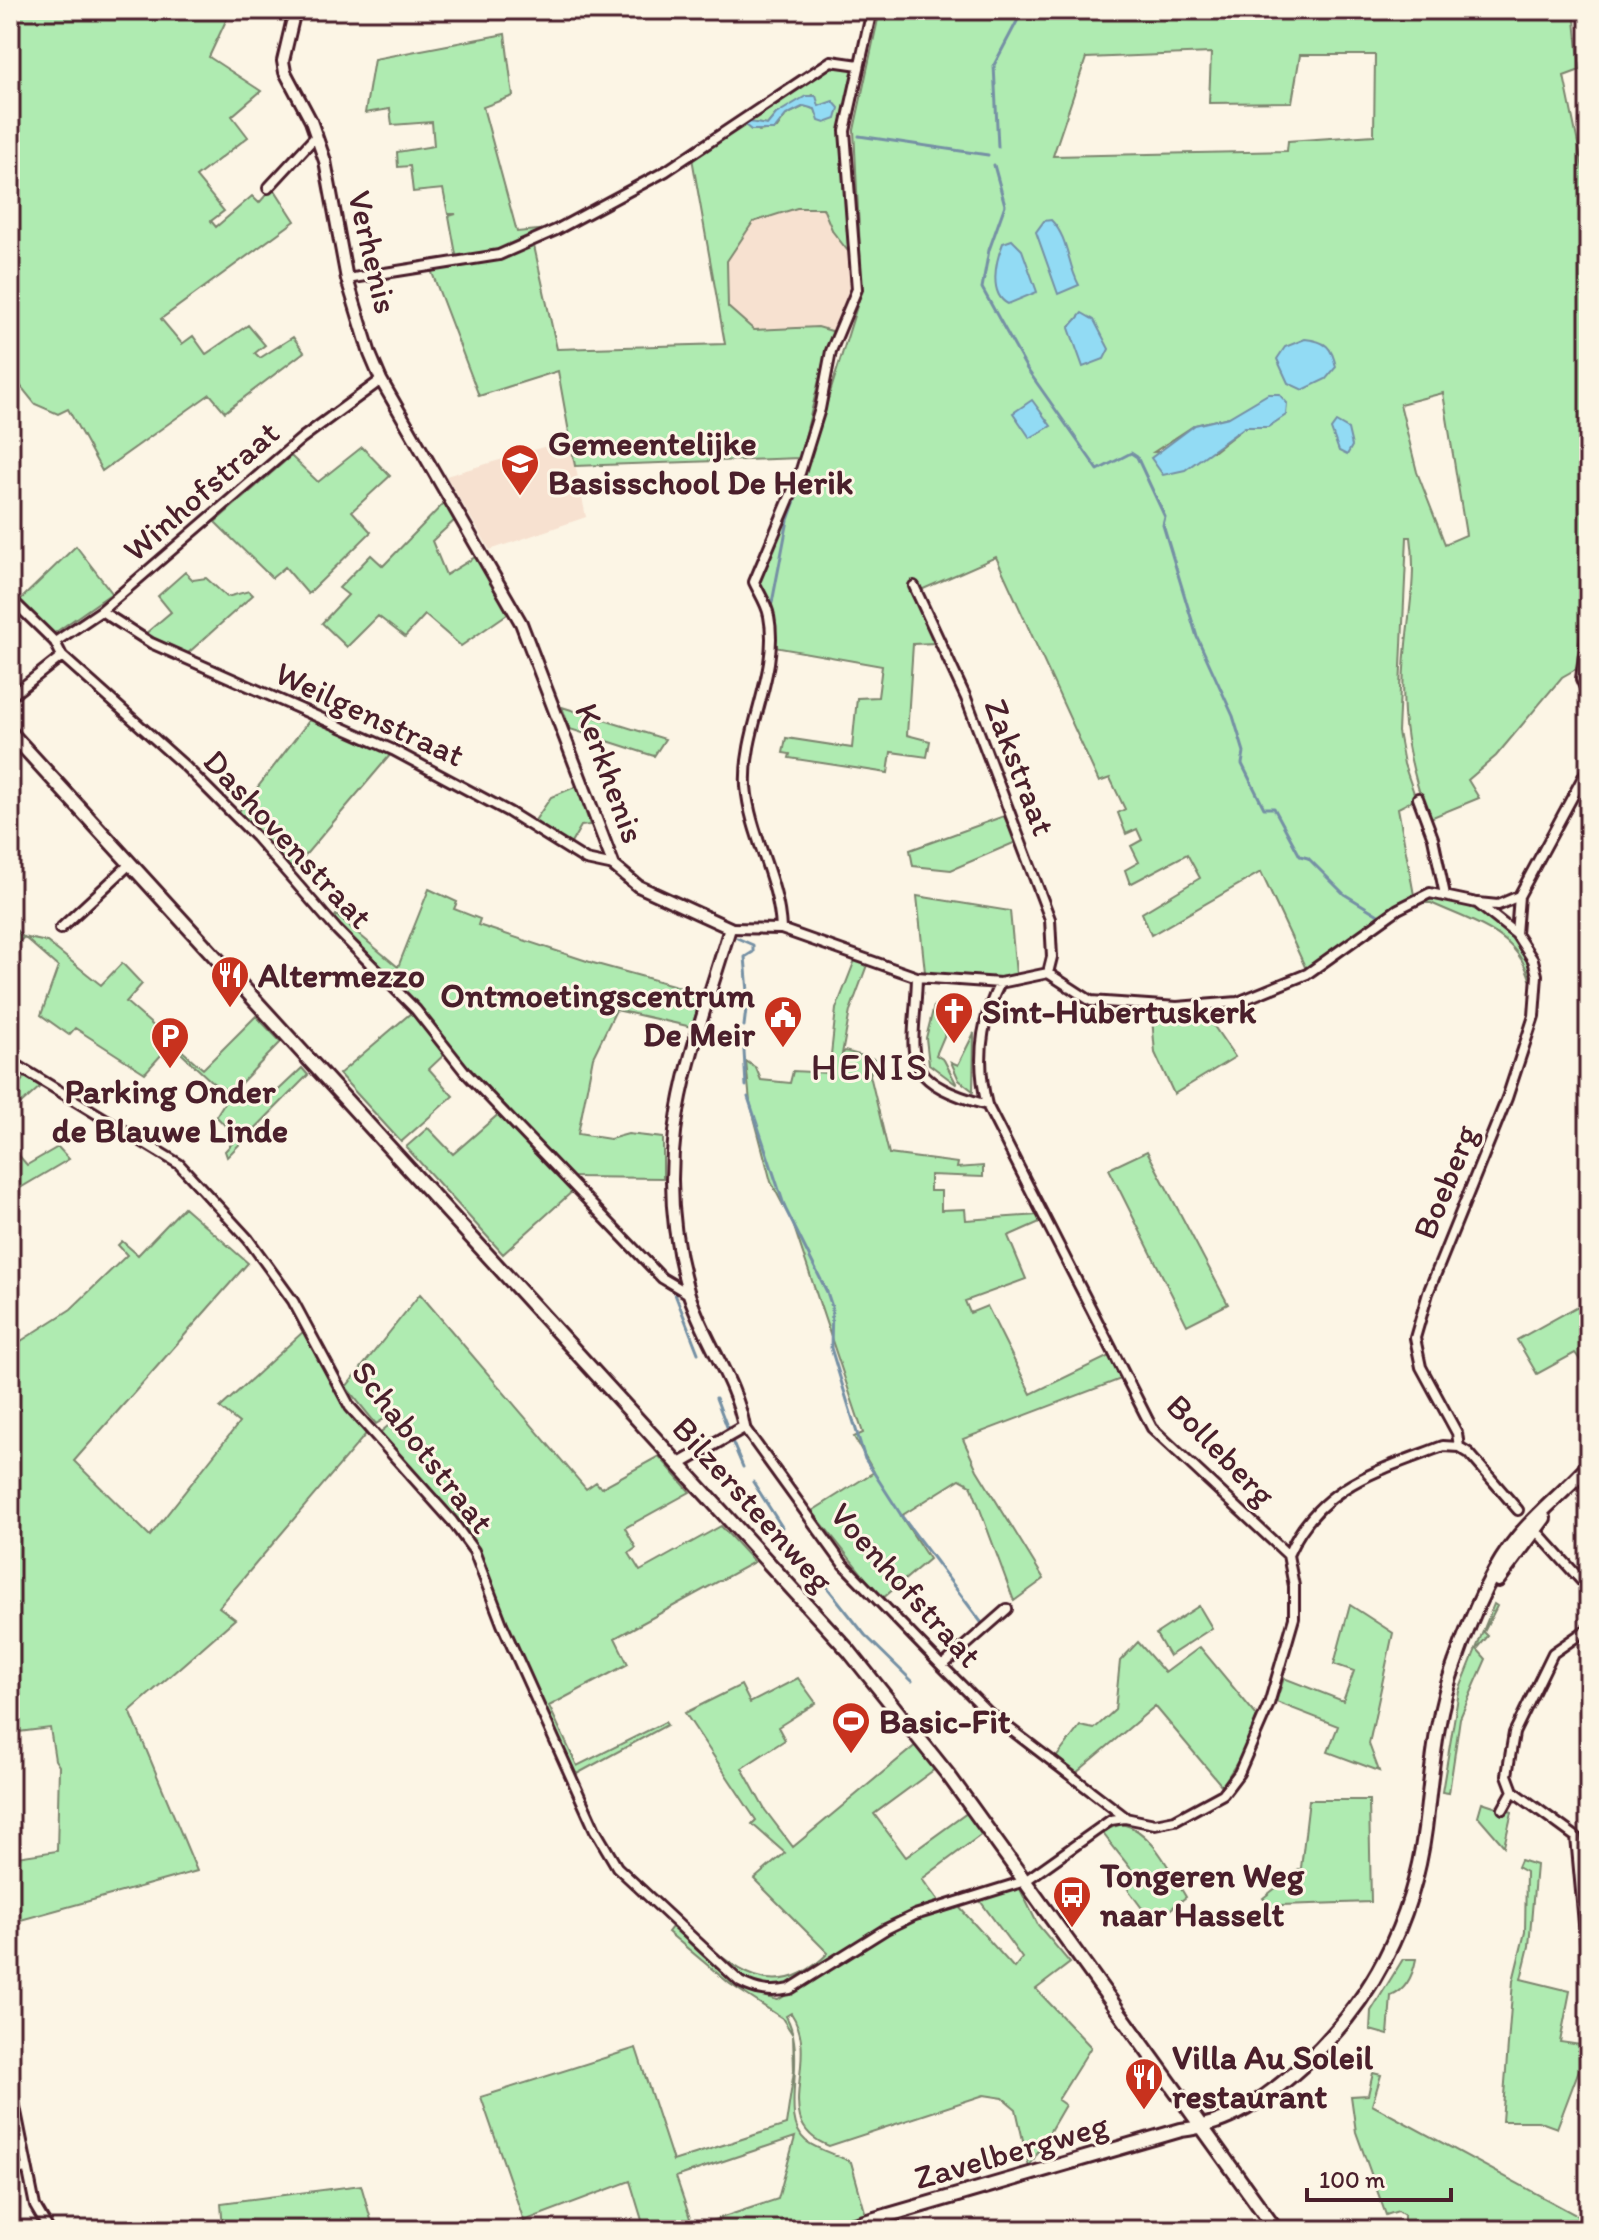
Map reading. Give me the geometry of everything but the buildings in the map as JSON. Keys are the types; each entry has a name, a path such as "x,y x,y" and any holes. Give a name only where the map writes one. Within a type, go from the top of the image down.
{"main road":[{"name":"Bilzersteenweg","path":"10,732 679,1464 894,1705 1276,2230"},
{"path":"1487,1592 1514,1541 1589,1465"},
{"path":"1487,1592 1558,1499"},
{"name":"Zavelbergweg","path":"837,2230 1181,2130 1202,2128 1228,2119 1289,2078 1340,2027 1380,1970 1408,1908 1418,1869 1445,1694 1463,1643 1487,1592"}],"street":[{"name":"Verhenis","path":"295,10 283,61 285,72 317,135 347,279 381,380"},
{"path":"781,929 773,881 749,808 746,788 748,748 770,655 769,613 754,582 800,473 820,409 831,351 857,289 845,131 872,10"},
{"path":"347,279 499,255 556,230 666,171 831,61 859,65"},
{"path":"268,188 317,135"},
{"name":"Kerkhenis","path":"381,380 521,623 614,866 638,886 730,928 781,929 917,977 1000,983 1048,973"},
{"name":"Winhofstraat","path":"55,642 101,611 302,438 381,380"},
{"name":"Zakstraat","path":"914,586 966,698 1050,919 1052,957 1048,973"},
{"name":"Dashovenstraat","path":"10,598 55,642 62,656 186,767 256,837 337,930 416,1010 465,1072 662,1278 689,1294"},
{"name":"Weilgenstraat","path":"101,611 151,643 393,750 495,804 586,860 614,866"},
{"path":"1589,616 1581,679 1589,697"},
{"path":"10,697 62,656"},
{"path":"1516,934 1519,896 1589,766"},
{"path":"1418,798 1433,838 1445,895"},
{"path":"60,929 131,863"},
{"name":"Boeberg","path":"1048,973 1091,1001 1177,1007 1238,1002 1307,974 1418,897 1445,895 1498,905 1519,896"},
{"name":"Boeberg","path":"1459,1447 1457,1433 1421,1367 1415,1338 1428,1293 1507,1098 1534,1016 1537,975 1526,947 1516,934 1477,903"},
{"path":"679,1464 744,1427 689,1294 671,1209 671,1142 686,1073 730,928"},
{"path":"917,977 912,1050 916,1066 939,1086 987,1105"},
{"name":"Bolleberg","path":"1000,983 981,1038 981,1083 987,1105 1152,1428 1288,1555"},
{"name":"Schabotstraat","path":"10,1061 179,1164 248,1239 287,1291 350,1407 452,1521 474,1551 502,1624 588,1816 617,1867 740,1982 757,1991 790,1989 905,1920 1025,1881"},
{"name":"Voenhofstraat","path":"744,1427 843,1564 942,1666 988,1712 1125,1818"},
{"path":"1025,1881 1111,1820 1125,1818 1166,1823 1196,1811 1223,1794 1251,1750 1287,1652 1296,1602 1288,1555 1295,1540 1332,1495 1349,1483 1443,1446 1459,1447 1518,1510"},
{"path":"1540,1535 1589,1589"},
{"path":"942,1666 1007,1609"},
{"path":"1589,1628 1553,1653 1514,1733 1507,1775 1513,1791 1576,1837 1589,1978"},
{"path":"1503,1809 1513,1791"},
{"path":"10,2082 35,2206 49,2230"},
{"path":"10,2171 26,2168"},
{"path":"884,2230 889,2215"}],"shaded area":[{"path":"797,208 823,208 833,232 851,255 855,291 835,332 818,327 755,330 728,307 727,261 753,222"},
{"name":"Gemeentelijke Basisschool De Herik","path":"570,439 586,517 490,550 446,476"}],"green space":[{"path":"10,10 230,12 209,57 261,91 232,116 248,137 196,177 224,211 211,221 216,227 252,196 259,203 273,187 295,221 161,319 182,344 193,336 206,354 248,325 265,345 255,353 260,358 293,337 304,352 225,412 210,394 102,471 68,409 58,414 35,404 10,373"},
{"path":"880,10 1574,10 1580,70 1564,76 1589,197 1589,599 1581,626 1576,669 1562,677 1496,756 1468,780 1479,798 1428,819 1410,758 1404,719 1403,677 1413,567 1411,537 1407,537 1398,732 1404,764 1416,799 1398,808 1414,895 1306,969 1261,872 1151,935 1142,913 1200,878 1187,854 1130,884 1125,870 1139,862 1131,846 1142,840 1137,829 1126,834 1118,813 1125,809 1110,778 1099,782 996,557 914,593 935,643 913,644 907,735 930,741 927,757 891,752 888,773 789,758 790,754 783,753 786,738 852,748 857,698 878,697 882,666 774,647 774,620 759,582 804,476 862,290 854,130","holes":["1211,53 1209,103 1292,102 1300,55 1375,55 1374,135 1288,141 1287,151 1053,156 1086,58","1443,393 1466,535 1445,544 1417,472 1400,404","1229,417 1268,427 1245,427 1214,451 1154,452 1195,425"]},
{"path":"505,34 513,96 483,107 517,232 549,229 509,247 457,260 449,216 456,214 448,214 443,189 413,192 410,166 398,167 397,152 434,146 432,122 392,125 390,109 365,113 374,59"},
{"path":"835,64 853,68 841,133 848,183 851,255 833,232 823,208 797,208 753,222 727,261 728,307 754,330 818,327 835,332 826,351 800,458 575,466 558,371 479,396 431,270 534,246 557,349 725,344 692,158","holes":["812,95 819,106 818,116 815,109 805,106 786,115 777,128 759,131 749,122 767,125 776,114"]},
{"path":"362,447 390,476 352,511 371,532 308,594 285,567 272,578 215,522 291,456 318,482"},
{"path":"446,501 455,520 432,541 446,575 477,556 510,612 461,646 425,615 405,637 378,616 347,647 322,623 348,595 339,588 371,555 383,566"},
{"path":"76,546 112,593 53,634 19,601"},
{"path":"185,572 193,580 206,578 227,597 249,591 253,595 187,654 145,634 171,612 158,596"},
{"path":"562,707 665,739 654,756 570,729"},
{"path":"312,717 391,754 291,872 237,814"},
{"path":"577,786 590,825 581,826 570,845 534,822 551,797"},
{"path":"1004,816 1016,842 951,870 913,866 910,850"},
{"path":"429,889 457,902 454,909 480,919 478,925 593,963 702,993 692,1027 616,1010 593,1057 578,1134 610,1139 628,1134 663,1138 663,1178 572,1177 332,921 336,915 398,967"},
{"path":"917,896 1010,911 1016,974 988,979 925,972"},
{"path":"1441,897 1473,908 1499,925 1520,948 1533,978 1530,979 1523,963 1503,939 1476,923 1431,903 1423,903 1422,898"},
{"path":"10,924 24,937 10,952"},
{"path":"24,937 47,942 101,985 122,963 142,984 126,1002 203,1069 256,1016 281,1042 235,1089 243,1097 252,1088 267,1101 302,1068 308,1075 227,1157 225,1151 237,1138 216,1116 231,1092 213,1083 171,1044 145,1073 75,1028 69,1035 41,1015 58,967"},
{"path":"855,960 867,965 850,1011 842,1054 845,1051 874,1059 870,1075 889,1154 958,1163 957,1168 983,1166 983,1177 930,1175 930,1191 941,1191 941,1210 965,1209 966,1220 1039,1215 1042,1221 1008,1236 1026,1279 965,1301 970,1313 987,1306 1031,1394 1109,1356 1121,1379 963,1439 977,1470 1044,1579 1014,1601 971,1485 960,1479 901,1516 929,1559 882,1599 812,1511 874,1472 854,1437 863,1433 793,1224 771,1182 750,1102 746,1061 756,1068 761,1080 790,1083 793,1071 829,1073 836,1009"},
{"path":"934,1006 951,1020 936,1055 944,1060 957,1085 929,1064 926,1038"},
{"path":"1197,1012 1211,1022 1235,1057 1174,1094 1155,1053 1152,1018"},
{"path":"411,1013 447,1052 429,1069 453,1096 401,1142 339,1074"},
{"path":"974,1033 973,1091 959,1080 951,1062 958,1065"},
{"path":"25,1077 41,1086 10,1114 10,1094"},
{"path":"501,1112 574,1190 503,1254 406,1147 428,1128 453,1154"},
{"path":"10,1145 27,1165 58,1147 69,1159 10,1194"},
{"path":"1147,1151 1228,1304 1187,1325 1109,1169"},
{"path":"184,1207 248,1263 74,1461 150,1536 239,1423 220,1408 305,1330 347,1407 366,1434 219,1607 235,1619 130,1711 197,1871 10,1923 10,1858 57,1851 59,1766 55,1760 50,1728 10,1733 10,1348 71,1309 127,1255 118,1245 122,1241 138,1255"},
{"path":"420,1294 586,1489 596,1482 601,1488 659,1456 690,1492 625,1528 636,1548 629,1553 640,1571 721,1526 754,1562 615,1638 628,1664 549,1706 577,1766 665,1722 667,1725 573,1776 498,1607 477,1548 454,1518 377,1435 400,1416 397,1411 376,1424 346,1387"},
{"path":"1589,1300 1589,1367 1586,1368 1575,1353 1537,1374 1517,1340"},
{"path":"1494,1604 1497,1606 1484,1632 1488,1636 1477,1649 1486,1659 1460,1718 1449,1793 1442,1792 1459,1691"},
{"path":"1350,1605 1393,1633 1369,1744 1379,1771 1328,1752 1338,1726 1276,1702 1284,1678 1343,1701 1354,1671 1334,1664"},
{"path":"1199,1606 1212,1628 1169,1656 1156,1634"},
{"path":"1138,1642 1165,1673 1200,1647 1257,1716 1245,1750 1222,1786 1155,1706 1075,1774 1055,1759 1080,1726 1094,1729 1115,1710 1120,1661"},
{"path":"798,1678 816,1703 778,1727 785,1740 742,1768 765,1810 793,1847 917,1744 935,1769 874,1814 906,1857 967,1813 982,1834 922,1879 939,1902 874,1930 798,1982 768,1988 752,1985 735,1975 681,1927 684,1924 734,1966 770,1979 788,1978 808,1970 828,1953 754,1879 785,1853 752,1824 756,1820 685,1713 741,1685 750,1703"},
{"path":"1309,1800 1369,1800 1371,1902 1281,1905 1275,1911 1263,1898 1301,1868"},
{"path":"1482,1802 1512,1812 1504,1846 1478,1816"},
{"path":"1122,1824 1133,1828 1152,1844 1186,1897 1153,1923 1127,1888 1138,1878 1101,1831"},
{"path":"1520,1860 1536,1865 1529,1946 1521,1979 1570,1991 1560,2042 1588,2046 1557,2128 1538,2121 1502,2121 1513,1981 1525,1932 1526,1872 1517,1867"},
{"path":"1019,1887 1038,1925 1070,1963 1036,1989 1091,2047 1058,2100 1065,2105 1029,2167 1016,2109 1003,2098 984,2095 829,2146 811,2135 801,2122 798,2106 802,2050 799,2031 791,2013 786,2016 793,2034 782,2018 730,1984 668,1932 672,1927 734,1981 762,1996 778,2000 907,1922 959,1907 1014,1968 1022,1958 978,1898"},
{"path":"1403,1959 1416,1959 1408,1981 1391,1996 1388,2035 1370,2030 1371,2011"},
{"path":"793,2037 795,2067 793,2102 798,2130 806,2141 851,2162 866,2215 810,2230 645,2230 630,2181 524,2221 481,2097 636,2048 673,2161 786,2125 794,2071","holes":["795,2137 778,2199 693,2227 676,2177"]},
{"path":"1373,2073 1381,2075 1372,2105 1589,2222 1589,2230 1436,2230 1432,2223 1420,2230 1404,2230 1404,2215 1398,2211 1386,2215 1356,2132 1351,2096 1368,2095"},
{"path":"361,2185 374,2230 223,2230 221,2203"}],"water":[{"path":"806,96 816,96 819,106 833,101 839,108 836,119 825,123 819,121 815,109 804,106 786,115 774,130 751,130 745,125 749,122 767,125 776,114"},
{"path":"1051,220 1065,243 1079,285 1058,294 1036,232 1044,221"},
{"path":"1012,240 1022,250 1037,292 1008,304 998,293 995,276 1003,243"},
{"path":"1082,313 1094,320 1109,349 1104,359 1083,367 1069,328"},
{"path":"1305,339 1327,346 1336,367 1326,379 1303,390 1288,383 1277,359 1285,347"},
{"path":"1268,394 1279,394 1287,403 1286,415 1268,427 1245,427 1185,470 1163,475 1151,458 1195,425 1229,417"},
{"path":"1032,400 1051,426 1030,438 1013,413"},
{"path":"1336,422 1348,429 1352,446 1347,455 1339,451 1331,429"}],"waterway":[{"path":"998,147 994,65 1023,10"},
{"path":"859,136 988,155"},
{"path":"994,165 1005,205 989,250 982,288 1027,369 1098,470 1131,453 1137,457 1165,517 1163,525 1197,637 1233,716 1244,752 1242,764 1264,808 1274,808 1300,856 1308,858 1344,894 1380,916"},
{"path":"772,603 788,520 804,475"},
{"path":"737,938 753,945 753,952 745,957 748,992 744,1026"},
{"path":"743,1033 746,1086"},
{"path":"748,1097 785,1208 832,1307 831,1348 865,1459 903,1518 984,1626"},
{"path":"675,1294 698,1353"},
{"path":"716,1398 729,1432"},
{"path":"732,1441 743,1467"},
{"path":"753,1482 782,1527"},
{"path":"789,1539 865,1635 912,1681"}],"place":[{"name":"Gemeentelijke Basisschool De Herik","path":"520,497"},
{"name":"Altermezzo","path":"230,1009"},
{"name":"Sint-Hubertuskerk","path":"954,1045"},
{"name":"Ontmoetingscentrum De Meir","path":"783,1049"},
{"name":"Parking Onder de Blauwe Linde","path":"170,1070"},
{"name":"Basic-Fit","path":"851,1755"},
{"name":"Tongeren Weg naar Hasselt","path":"1072,1929"},
{"name":"Villa Au Soleil restaurant","path":"1144,2111"}],"district":[{"name":"HENIS","path":"870,1067"}]}
